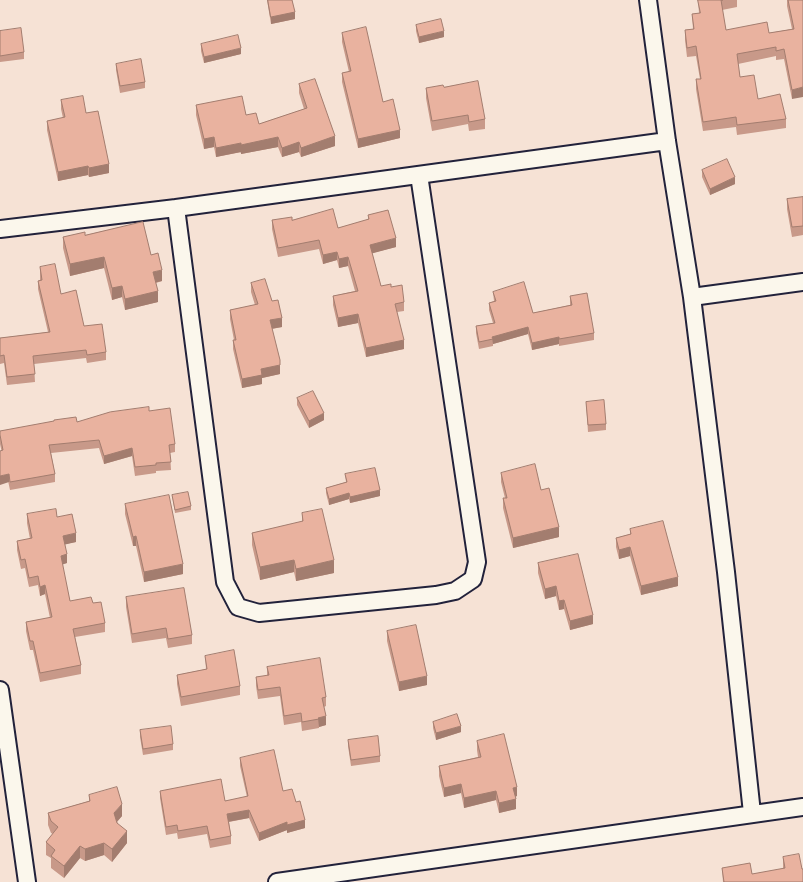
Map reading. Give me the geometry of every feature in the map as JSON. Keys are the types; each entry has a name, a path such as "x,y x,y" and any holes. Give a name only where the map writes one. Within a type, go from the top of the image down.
{"street":[{"path":"648,0 667,141 692,297 726,572 752,813"},
{"path":"0,229 176,208 667,141"},
{"path":"176,208 225,582 238,607 259,613 436,595 455,591 473,579 477,562 419,175"},
{"path":"692,297 803,282"},
{"path":"0,690 27,882"},
{"path":"277,882 803,807"}],"building":[{"path":"268,0 292,0 295,12 271,17"},
{"path":"698,0 721,0 726,30 767,22 769,33 794,29 788,0 803,0 803,87 792,90 784,49 776,51 776,47 737,54 740,77 754,75 758,99 780,94 786,119 737,125 736,117 703,122 696,79 701,79 696,46 687,48 685,30 694,29 692,14 700,13"},
{"path":"441,19 444,31 419,37 416,25"},
{"path":"366,27 383,102 393,99 400,130 358,139 342,73 351,71 342,33"},
{"path":"21,28 24,52 0,56 0,31"},
{"path":"238,35 241,48 204,57 201,44"},
{"path":"141,59 145,82 120,86 116,64"},
{"path":"315,79 335,136 301,148 299,142 282,148 278,137 216,148 214,137 204,139 196,105 242,96 246,115 256,113 259,124 307,108 299,84"},
{"path":"478,81 485,119 469,122 468,115 432,121 426,88"},
{"path":"83,96 86,113 98,111 109,164 58,172 47,121 65,117 61,100"},
{"path":"727,159 735,177 710,189 702,170"},
{"path":"803,197 803,226 792,227 787,199"},
{"path":"333,209 338,228 369,219 368,215 388,210 396,238 370,245 381,286 391,284 391,287 402,285 404,302 395,304 404,340 366,348 358,314 338,318 333,296 358,291 348,257 339,259 337,252 323,255 319,240 278,248 272,220 292,217 292,220"},
{"path":"143,222 151,255 158,253 162,270 153,272 158,291 125,299 122,286 112,288 104,257 70,264 63,237 85,232 85,235"},
{"path":"55,264 61,294 76,290 84,326 102,324 106,352 87,355 86,350 33,356 35,374 7,377 4,355 0,356 0,338 50,332 38,281 42,280 40,267"},
{"path":"265,279 272,301 278,300 282,318 270,320 280,365 261,369 262,375 242,379 233,340 236,340 230,310 258,304 251,283"},
{"path":"524,282 533,313 572,305 570,296 587,293 594,333 559,339 559,337 532,343 528,327 479,342 476,326 495,323 489,303 496,301 493,292"},
{"path":"313,391 324,413 309,421 297,398"},
{"path":"604,400 606,424 588,425 586,402"},
{"path":"149,407 149,411 170,408 175,444 169,445 171,462 135,467 132,448 104,456 99,440 49,445 55,474 10,482 9,474 0,476 0,451 3,450 0,431 76,417 77,422 110,412"},
{"path":"535,464 541,490 549,488 559,527 513,538 503,498 507,498 501,473"},
{"path":"375,468 380,490 350,497 349,493 329,499 326,488 347,482 345,474"},
{"path":"188,492 191,506 175,510 172,495"},
{"path":"169,495 183,564 144,572 136,536 133,537 125,504"},
{"path":"56,509 57,517 72,514 76,533 63,536 67,554 61,556 70,601 91,597 93,603 101,602 105,623 73,629 81,665 40,673 33,641 30,641 26,622 52,617 45,585 40,587 38,576 29,578 25,559 21,560 17,541 32,538 27,514"},
{"path":"322,509 334,560 296,569 294,560 260,567 252,533 303,521 302,513"},
{"path":"663,521 678,577 641,586 630,547 619,550 616,538 631,534 630,529"},
{"path":"578,554 593,615 570,621 564,600 559,601 556,586 545,589 538,563"},
{"path":"184,588 192,635 168,639 166,628 132,634 126,597"},
{"path":"416,625 427,676 399,682 387,631"},
{"path":"234,650 240,686 181,697 177,675 207,669 205,656"},
{"path":"320,658 326,697 322,698 326,716 302,722 301,713 284,716 280,687 258,690 256,677 269,675 267,667"},
{"path":"457,714 461,726 436,733 433,722"},
{"path":"171,726 173,744 143,749 140,730"},
{"path":"504,734 517,787 513,788 516,799 499,803 496,791 464,798 461,784 444,788 439,766 481,757 477,741"},
{"path":"378,736 380,756 351,760 348,740"},
{"path":"274,750 283,791 292,789 296,802 300,801 305,820 287,825 287,822 259,833 249,810 227,814 231,836 210,840 207,826 178,831 177,825 166,827 160,791 221,779 225,801 248,796 240,758"},
{"path":"117,787 122,804 114,813 117,823 127,831 112,849 104,843 85,849 80,846 64,866 51,856 55,850 46,842 58,827 51,821 48,813 90,801 89,795"},
{"path":"799,854 803,869 803,882 724,882 722,868 750,863 752,874 785,868 783,857"}]}
